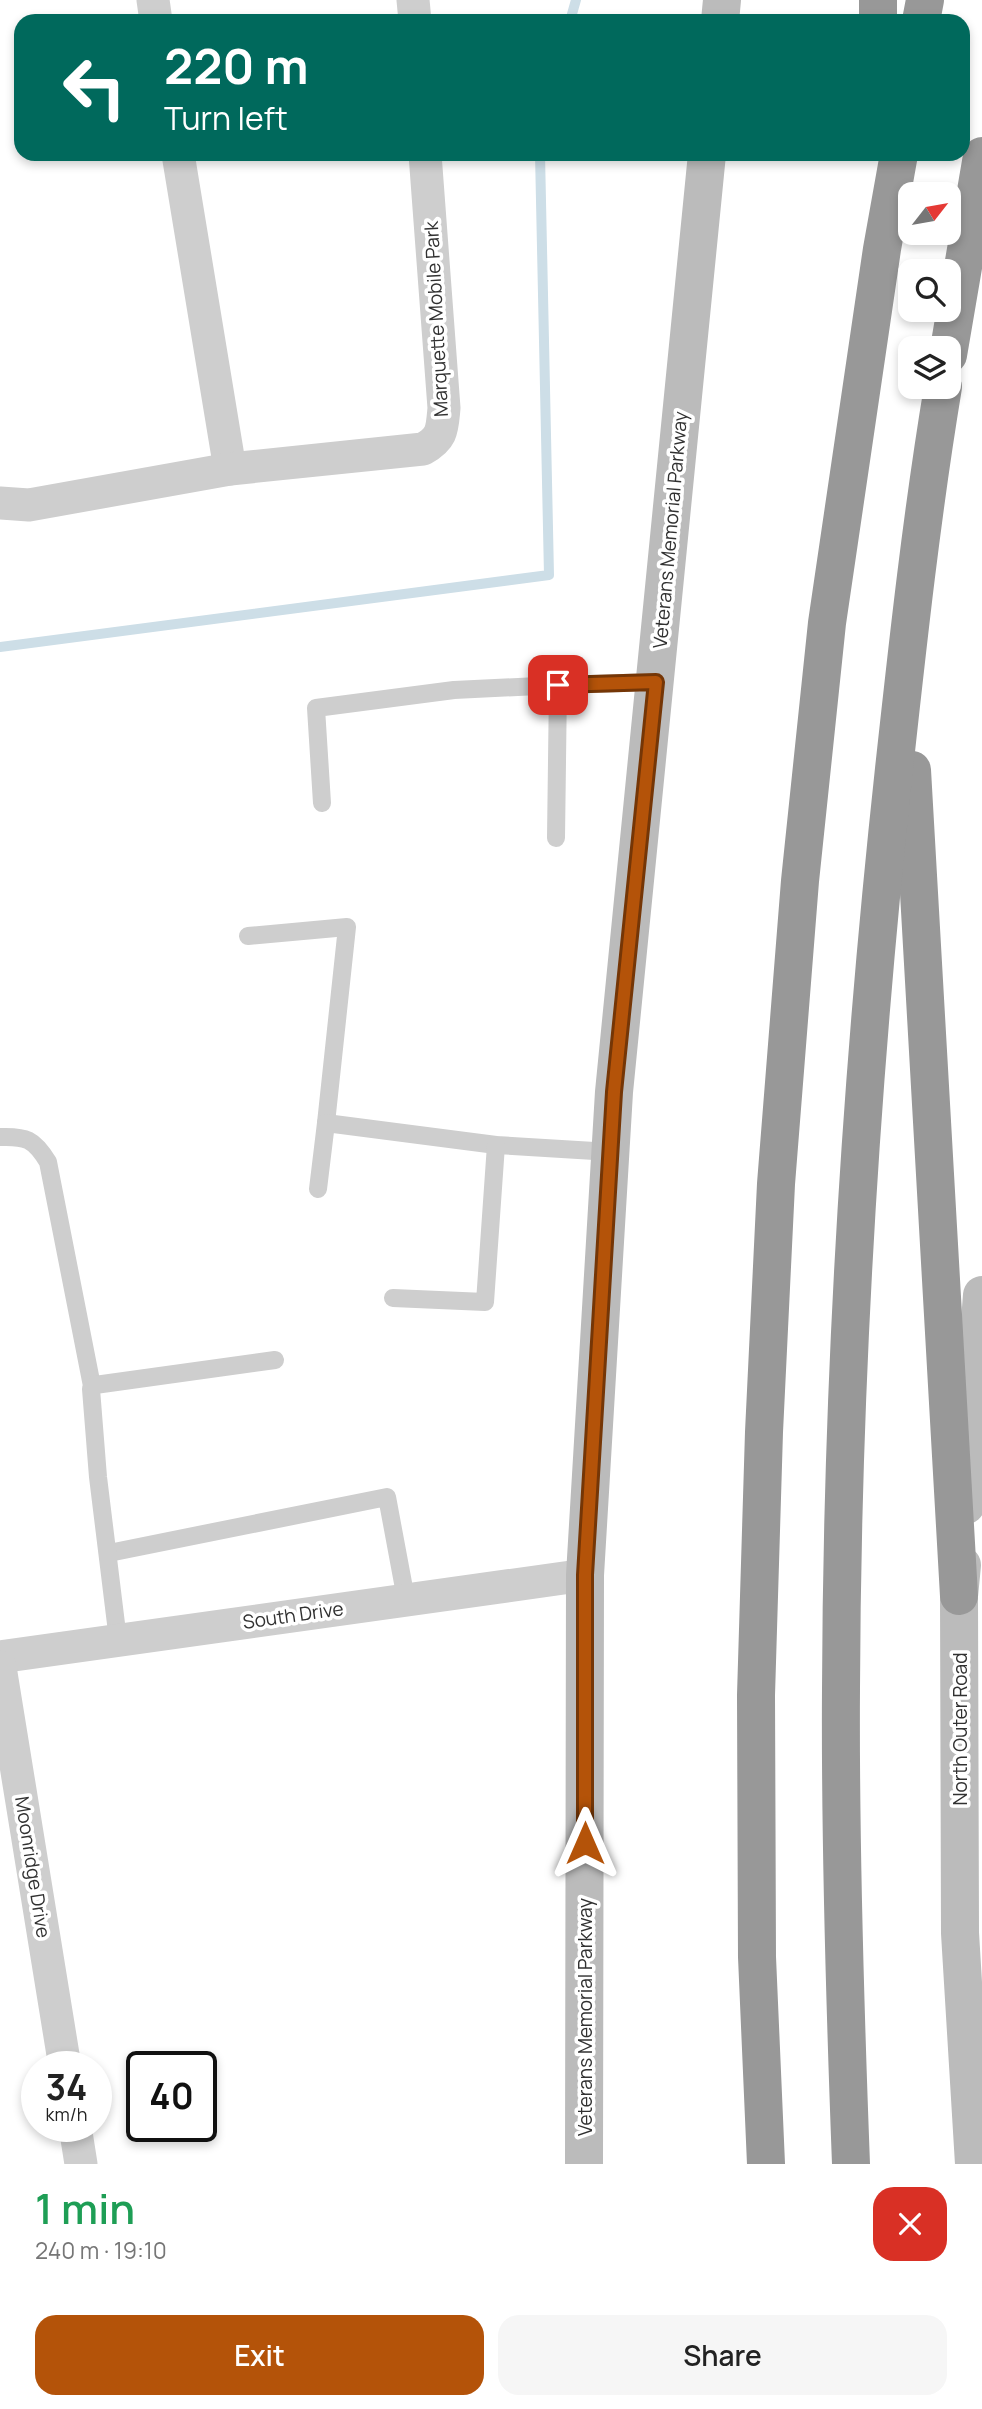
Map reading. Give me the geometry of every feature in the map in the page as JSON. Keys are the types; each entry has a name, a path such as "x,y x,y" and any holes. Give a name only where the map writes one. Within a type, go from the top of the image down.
{"highway":[{"path":"951,336 982,156"},
{"path":"880,161 882,249"},
{"path":"766,2164 757,1957 756,1695 764,1432 776,1184 800,881 827,623 882,249 898,161"},
{"path":"851,2164 843,1946 841,1688 846,1428 858,1173 878,916 906,660 941,399"},
{"path":"906,660 959,1596"}],"street":[{"path":"179,161 230,469"},
{"name":"Marquette Mobile Park","path":"0,503 29,505 230,469 423,449 434,443 442,432 444,408 426,161"},
{"name":"Veterans Memorial Parkway","path":"584,2164 585,1575 614,1092 706,161"},
{"name":"North Outer Road","path":"974,2164 960,1933 959,1596 982,1295"},
{"name":"South Drive","path":"0,1657 585,1575"},
{"name":"Moonridge Drive","path":"0,1667 62,2051"},
{"path":"78,2142 81,2164"}],"lane":[{"path":"322,803 316,708 454,690 656,682"},
{"path":"556,838 558,685"},
{"path":"248,936 347,927 317,1189"},
{"path":"326,1122 496,1145 611,1152"},
{"path":"0,1137 22,1136 38,1146 48,1162 92,1386 90,1389 98,1476 118,1640"},
{"path":"393,1298 485,1302 496,1145"},
{"path":"92,1386 275,1360"},
{"path":"109,1552 387,1497 406,1599"}],"waterway":[{"path":"572,14 576,0"},
{"path":"0,647 549,575 540,161"}],"route":[{"path":"558,685 656,682 614,1092 585,1575 585,1843"}]}
